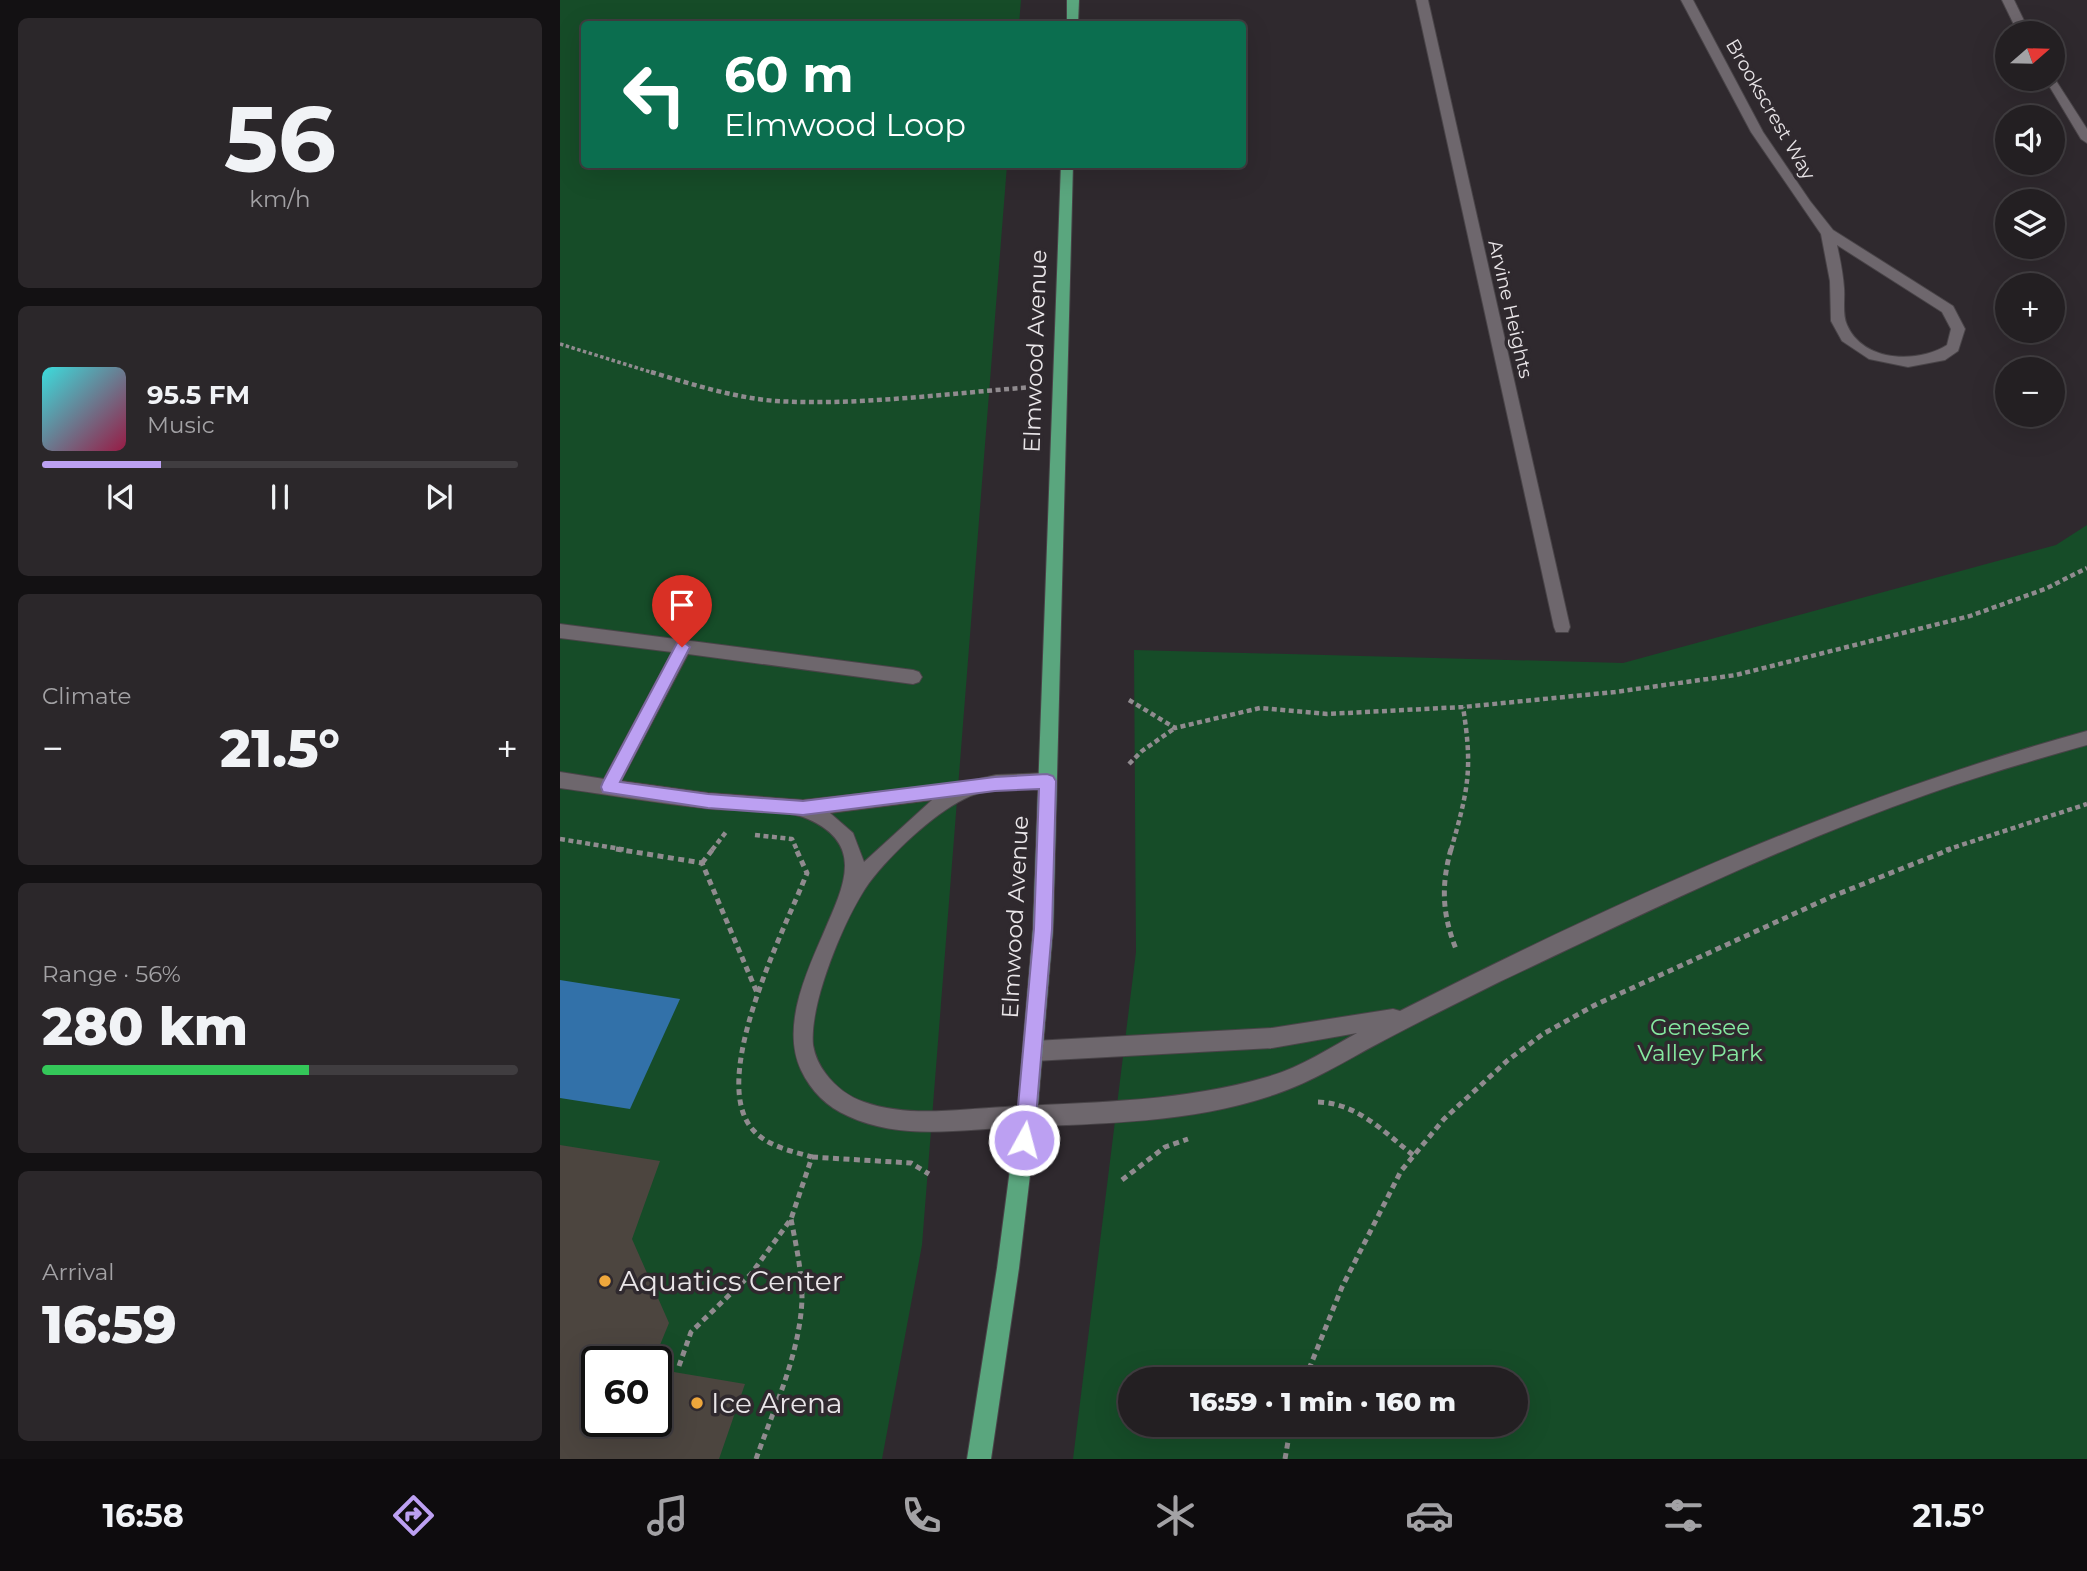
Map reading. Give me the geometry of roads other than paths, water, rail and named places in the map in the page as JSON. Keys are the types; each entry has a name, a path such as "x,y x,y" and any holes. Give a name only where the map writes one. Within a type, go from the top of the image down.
{"main road":[{"path":"1073,0 1073,21"},
{"name":"Elmwood Avenue","path":"979,1459 1008,1268 1027,1116 1043,929 1067,168"}],"street":[{"name":"Arvine Heights","path":"1422,0 1562,627"},
{"name":"Brookscrest Way","path":"1688,0 1757,132 1805,204 1828,233 1948,309 1958,329 1952,348 1931,360 1902,362 1872,354 1849,339 1838,320 1838,288 1828,233"},
{"path":"2008,0 2018,21"},
{"path":"2058,91 2087,139"},
{"path":"560,631 913,677"},
{"path":"609,787 682,647"},
{"path":"969,788 930,812 881,855 861,879 847,903 812,988 805,1013 802,1042 809,1066 824,1088 841,1103 866,1114 896,1119 1123,1112 1186,1104 1268,1087 1296,1076 1413,1013 1807,830 1947,780 2087,738"},
{"path":"560,780 708,801 803,808 1047,781"},
{"path":"803,808 831,821 843,831 850,843 855,855 855,872 847,903"},
{"path":"1034,1051 1272,1038 1368,1024 1413,1013"}],"water":[{"path":"560,980 680,999 630,1109 560,1098"}],"place":[{"name":"Aquatics Center","path":"605,1281"},
{"name":"Ice Arena","path":"697,1403"}],"park label":[{"name":"Genesee Valley Park","path":"1700,1040"}]}
